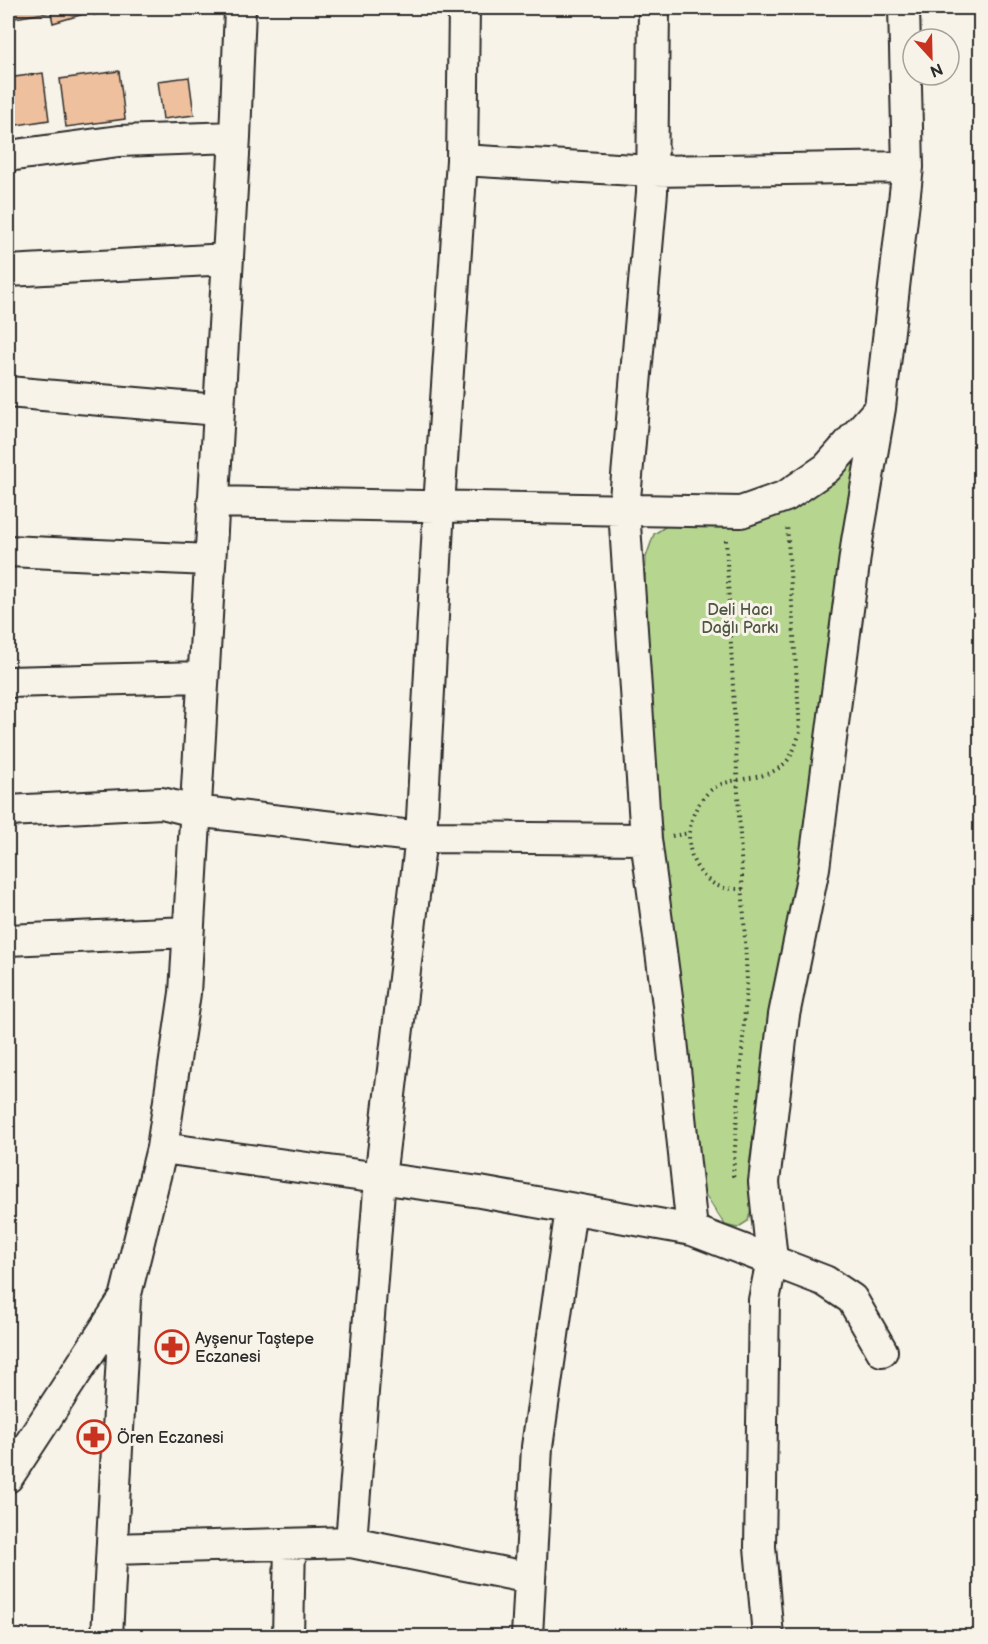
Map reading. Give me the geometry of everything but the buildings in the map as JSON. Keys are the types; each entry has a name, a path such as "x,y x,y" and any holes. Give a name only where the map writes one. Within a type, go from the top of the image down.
{"street":[{"path":"107,1636 125,1298 162,1148 185,993 235,137 240,8"},
{"path":"351,1542 380,1178 421,837 439,506 462,160 464,8"},
{"path":"654,8 652,192 624,510 646,839 669,1012 692,1230"},
{"path":"768,1636 760,1547 764,1300 772,1260 764,1182 784,1015 814,868 857,541 880,408 908,167 904,8"},
{"path":"8,156 119,141 235,137"},
{"path":"462,160 652,171 908,167"},
{"path":"8,271 228,259"},
{"path":"8,392 218,411"},
{"path":"213,502 741,512 783,497 827,468 880,408"},
{"path":"8,551 209,560"},
{"path":"8,682 202,677"},
{"path":"8,811 162,803 194,812 421,837 646,839"},
{"path":"8,940 188,932"},
{"path":"162,1148 480,1192 692,1230 825,1281 852,1299 882,1351"},
{"path":"527,1636 537,1448 571,1209"},
{"path":"8,1477 125,1298"},
{"path":"113,1548 351,1542 530,1578"},
{"path":"288,1636 290,1544"}],"path":[{"path":"743,889 724,888 714,884 699,871 691,854 688,839 689,827 702,798 714,788 727,781 753,779 784,764 794,750 800,732 787,519 783,497"},
{"path":"725,512 747,982 733,1175 741,1187 764,1182"}],"green space":[{"name":"Deli Hacı Dağlı Parkı","path":"856,460 818,767 776,992 749,1165 753,1201 748,1221 737,1228 725,1225 704,1193 660,865 644,594 646,557 654,534 668,525 829,481"}],"place":[{"name":"Ayşenur Taştepe Eczanesi","path":"172,1347"},
{"name":"Ören Eczanesi","path":"94,1437"}]}
